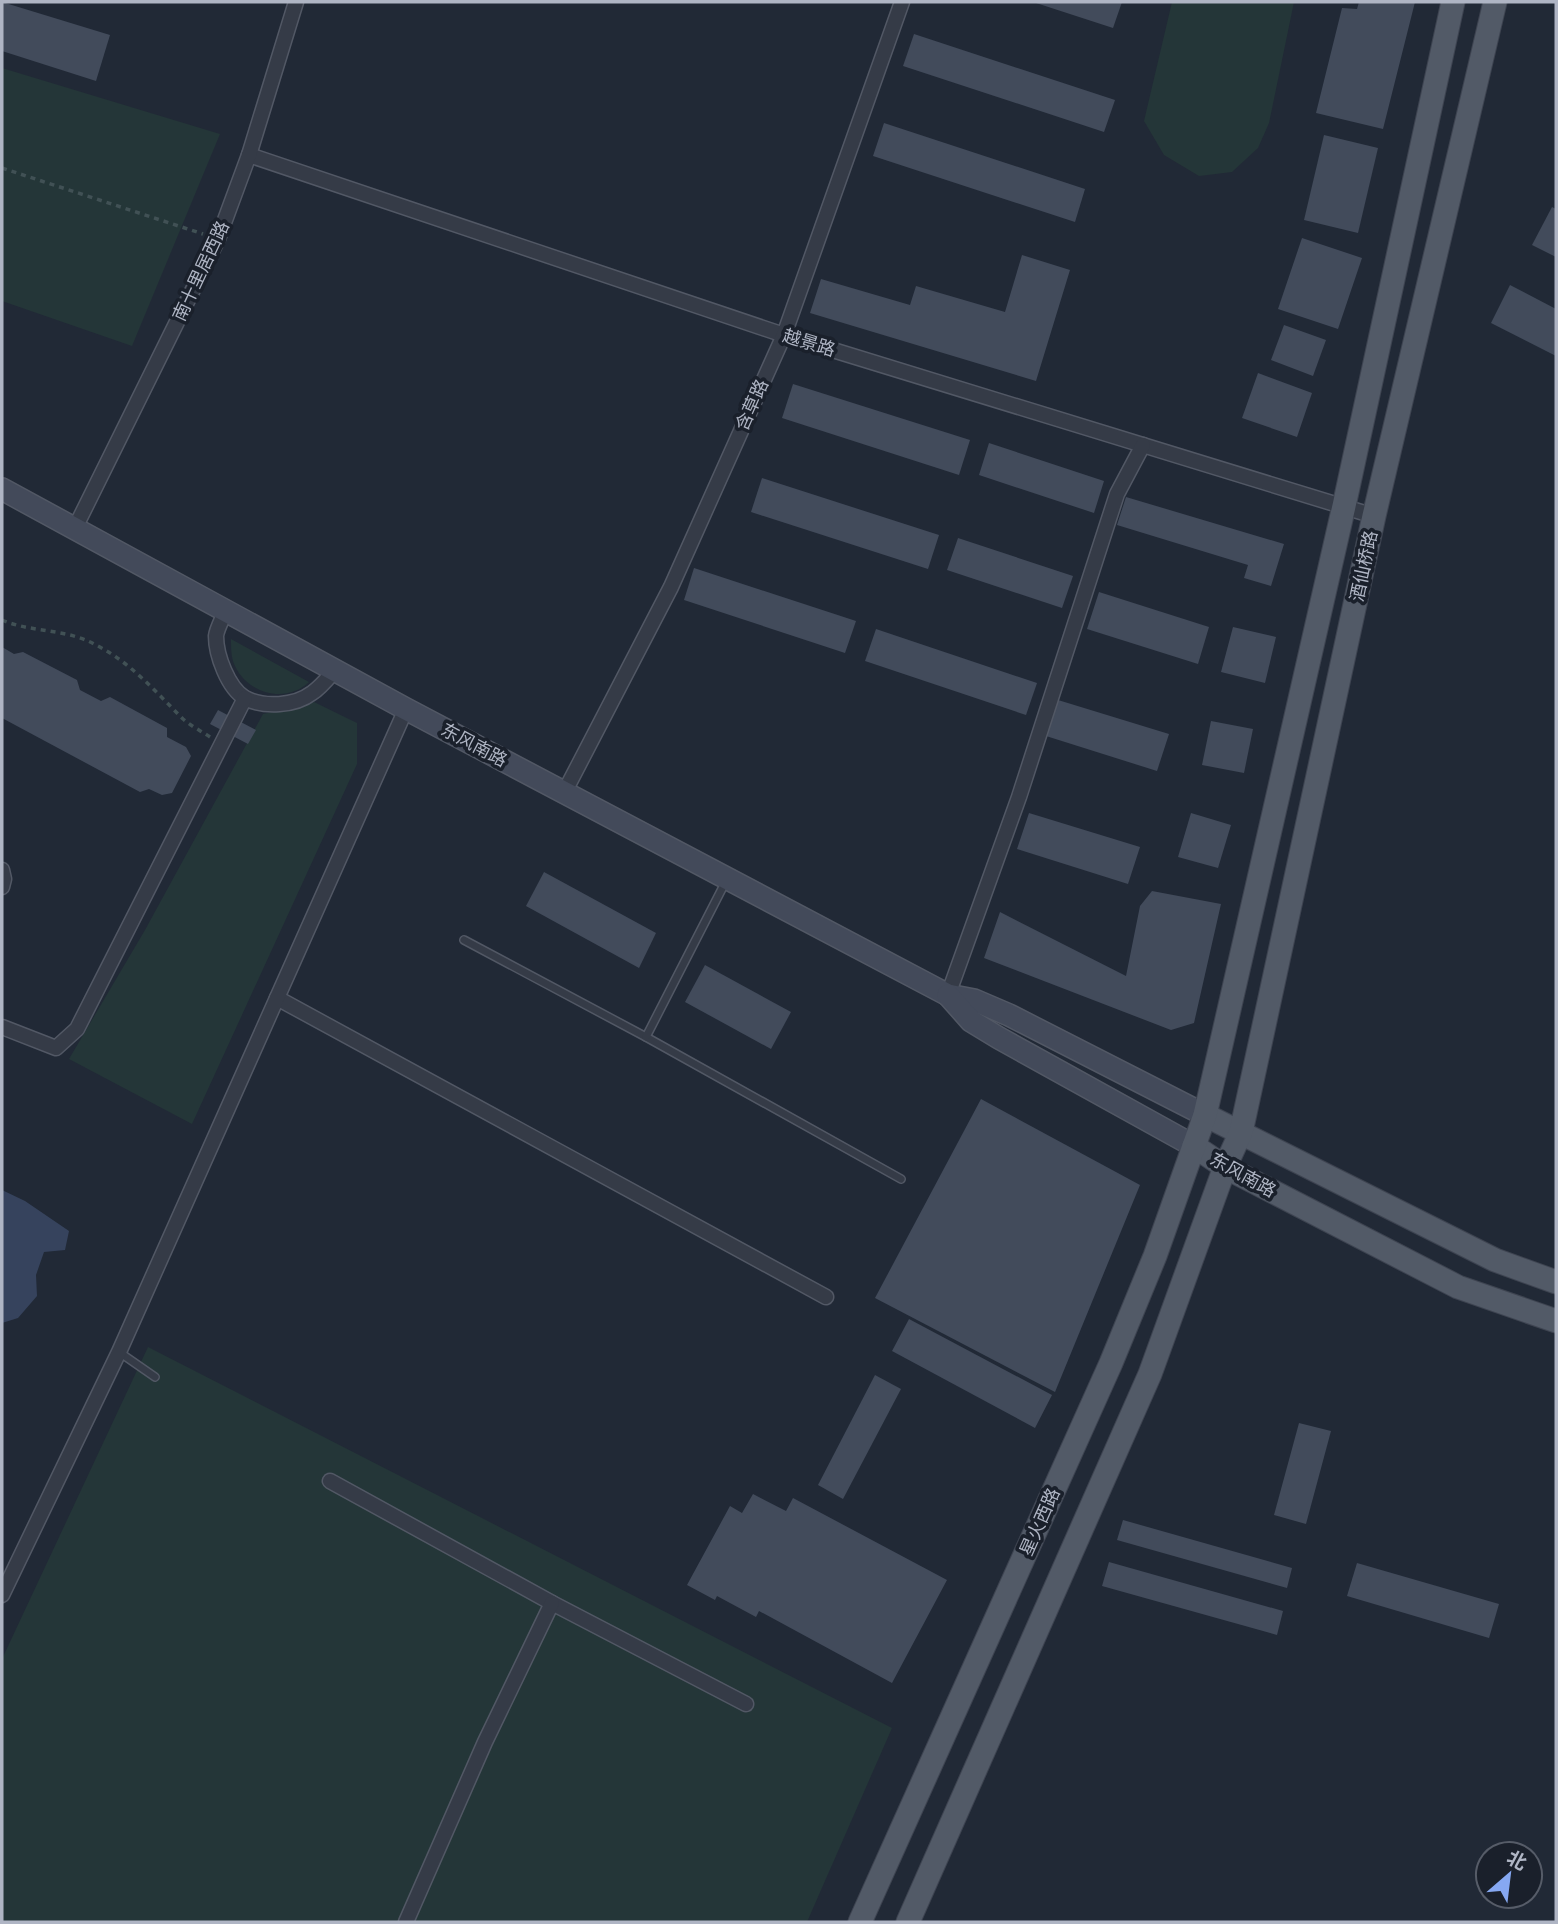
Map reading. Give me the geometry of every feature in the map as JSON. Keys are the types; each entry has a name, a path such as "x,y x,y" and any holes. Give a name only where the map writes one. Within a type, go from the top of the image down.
{"main road":[{"name":"酒仙桥路","path":"1205,1115 1344,506 1453,2"},
{"name":"酒仙桥路","path":"1241,1132 1374,516 1495,2"},
{"name":"东风南路","path":"1205,1115 1495,1259 1556,1282"},
{"name":"星火西路","path":"860,1922 1111,1363 1155,1256 1205,1115"},
{"path":"908,1922 1150,1374 1225,1167 1241,1132"},
{"name":"东风南路","path":"1194,1146 1225,1167 1458,1287 1556,1321"}],"street":[{"name":"南十里居西路","path":"75,527 218,239 249,155 296,2"},
{"name":"含草路","path":"564,793 671,587 784,335 902,2"},
{"name":"越景路","path":"249,155 784,335 1374,516"},
{"path":"948,995 1019,797 1117,494 1143,445"},
{"name":"东风南路","path":"2,489 406,709 948,995 974,1000 1009,1015 1205,1115"},
{"path":"226,610 216,634 219,650 230,683 245,698 281,705 293,702 312,694 335,670"},
{"path":"2,1027 56,1048 77,1029 245,698"},
{"path":"2,1595 119,1352 406,709"},
{"path":"2,870 2,887"},
{"name":"东风南路","path":"948,995 971,1021 1194,1146"},
{"path":"277,998 826,1297"},
{"path":"330,1481 552,1603 746,1704"},
{"path":"406,1922 485,1742 552,1603"}],"lane":[{"path":"646,1037 727,879"},
{"path":"464,940 646,1037 901,1179"},
{"path":"119,1352 155,1377"}],"path":[{"path":"2,169 218,239"},
{"path":"2,620 20,628 73,634 96,644 121,660 185,720 221,744"}],"shaded area":[{"path":"1172,2 1294,2 1269,123 1258,148 1232,172 1199,176 1164,155 1144,121"},
{"path":"2,68 220,134 132,346 2,301"},
{"path":"231,639 309,682 290,693 268,693 258,689 241,676 235,666"},
{"path":"314,702 357,723 357,764 192,1124 69,1059 145,930 263,714"},
{"path":"148,1347 892,1728 807,1922 2,1922 2,1659"}],"water":[{"path":"2,1190 25,1201 69,1231 65,1250 44,1252 36,1275 37,1296 18,1318 2,1323"}],"building":[{"path":"2,2 110,35 96,81 2,51"},
{"path":"1033,2 1122,2 1113,28"},
{"path":"1359,2 1415,2 1383,129 1316,113 1342,8 1357,9"},
{"path":"914,34 1115,100 1104,132 903,66"},
{"path":"884,123 1085,189 1075,222 873,156"},
{"path":"1324,135 1378,148 1358,233 1304,220"},
{"path":"1552,207 1556,209 1556,257 1532,245"},
{"path":"1302,238 1362,258 1338,329 1278,309"},
{"path":"1022,255 1070,270 1036,381 810,313 821,279 910,305 916,286 1005,312"},
{"path":"1510,285 1556,309 1556,356 1491,323"},
{"path":"1284,325 1326,340 1313,376 1271,360"},
{"path":"1258,373 1312,393 1297,437 1242,418"},
{"path":"793,384 970,440 959,475 782,418"},
{"path":"989,443 1104,481 1094,513 979,475"},
{"path":"762,478 939,535 928,569 751,512"},
{"path":"1126,497 1284,544 1271,586 1244,578 1248,565 1117,525"},
{"path":"958,538 1073,576 1062,608 947,570"},
{"path":"694,568 856,621 845,653 684,600"},
{"path":"1099,592 1209,627 1198,664 1087,629"},
{"path":"1233,627 1276,637 1265,683 1221,672"},
{"path":"876,629 1037,683 1026,715 865,661"},
{"path":"2,647 14,654 23,652 77,680 80,690 101,701 110,697 167,728 167,737 186,747 191,756 172,793 162,795 149,789 140,792 2,718"},
{"path":"1058,700 1169,734 1157,771 1046,736"},
{"path":"218,710 256,730 248,744 210,724"},
{"path":"1211,721 1253,729 1244,773 1202,765"},
{"path":"1029,813 1140,847 1128,884 1017,849"},
{"path":"1191,813 1231,825 1218,868 1178,857"},
{"path":"544,872 656,933 639,968 526,906"},
{"path":"1152,891 1221,904 1194,1023 1171,1030 984,958 1000,912 1126,976 1140,906"},
{"path":"705,965 791,1012 771,1049 685,1002"},
{"path":"981,1099 1140,1185 1055,1392 875,1298"},
{"path":"909,1319 1052,1395 1035,1428 892,1351"},
{"path":"875,1375 901,1389 843,1499 818,1485"},
{"path":"1299,1423 1331,1431 1306,1524 1274,1515"},
{"path":"753,1494 786,1511 793,1498 947,1580 892,1683 759,1611 756,1617 717,1596 715,1600 687,1585 730,1506 742,1513"},
{"path":"1123,1520 1292,1568 1287,1588 1117,1540"},
{"path":"1109,1562 1283,1611 1277,1635 1102,1586"},
{"path":"1357,1563 1499,1604 1489,1638 1347,1596"}]}
